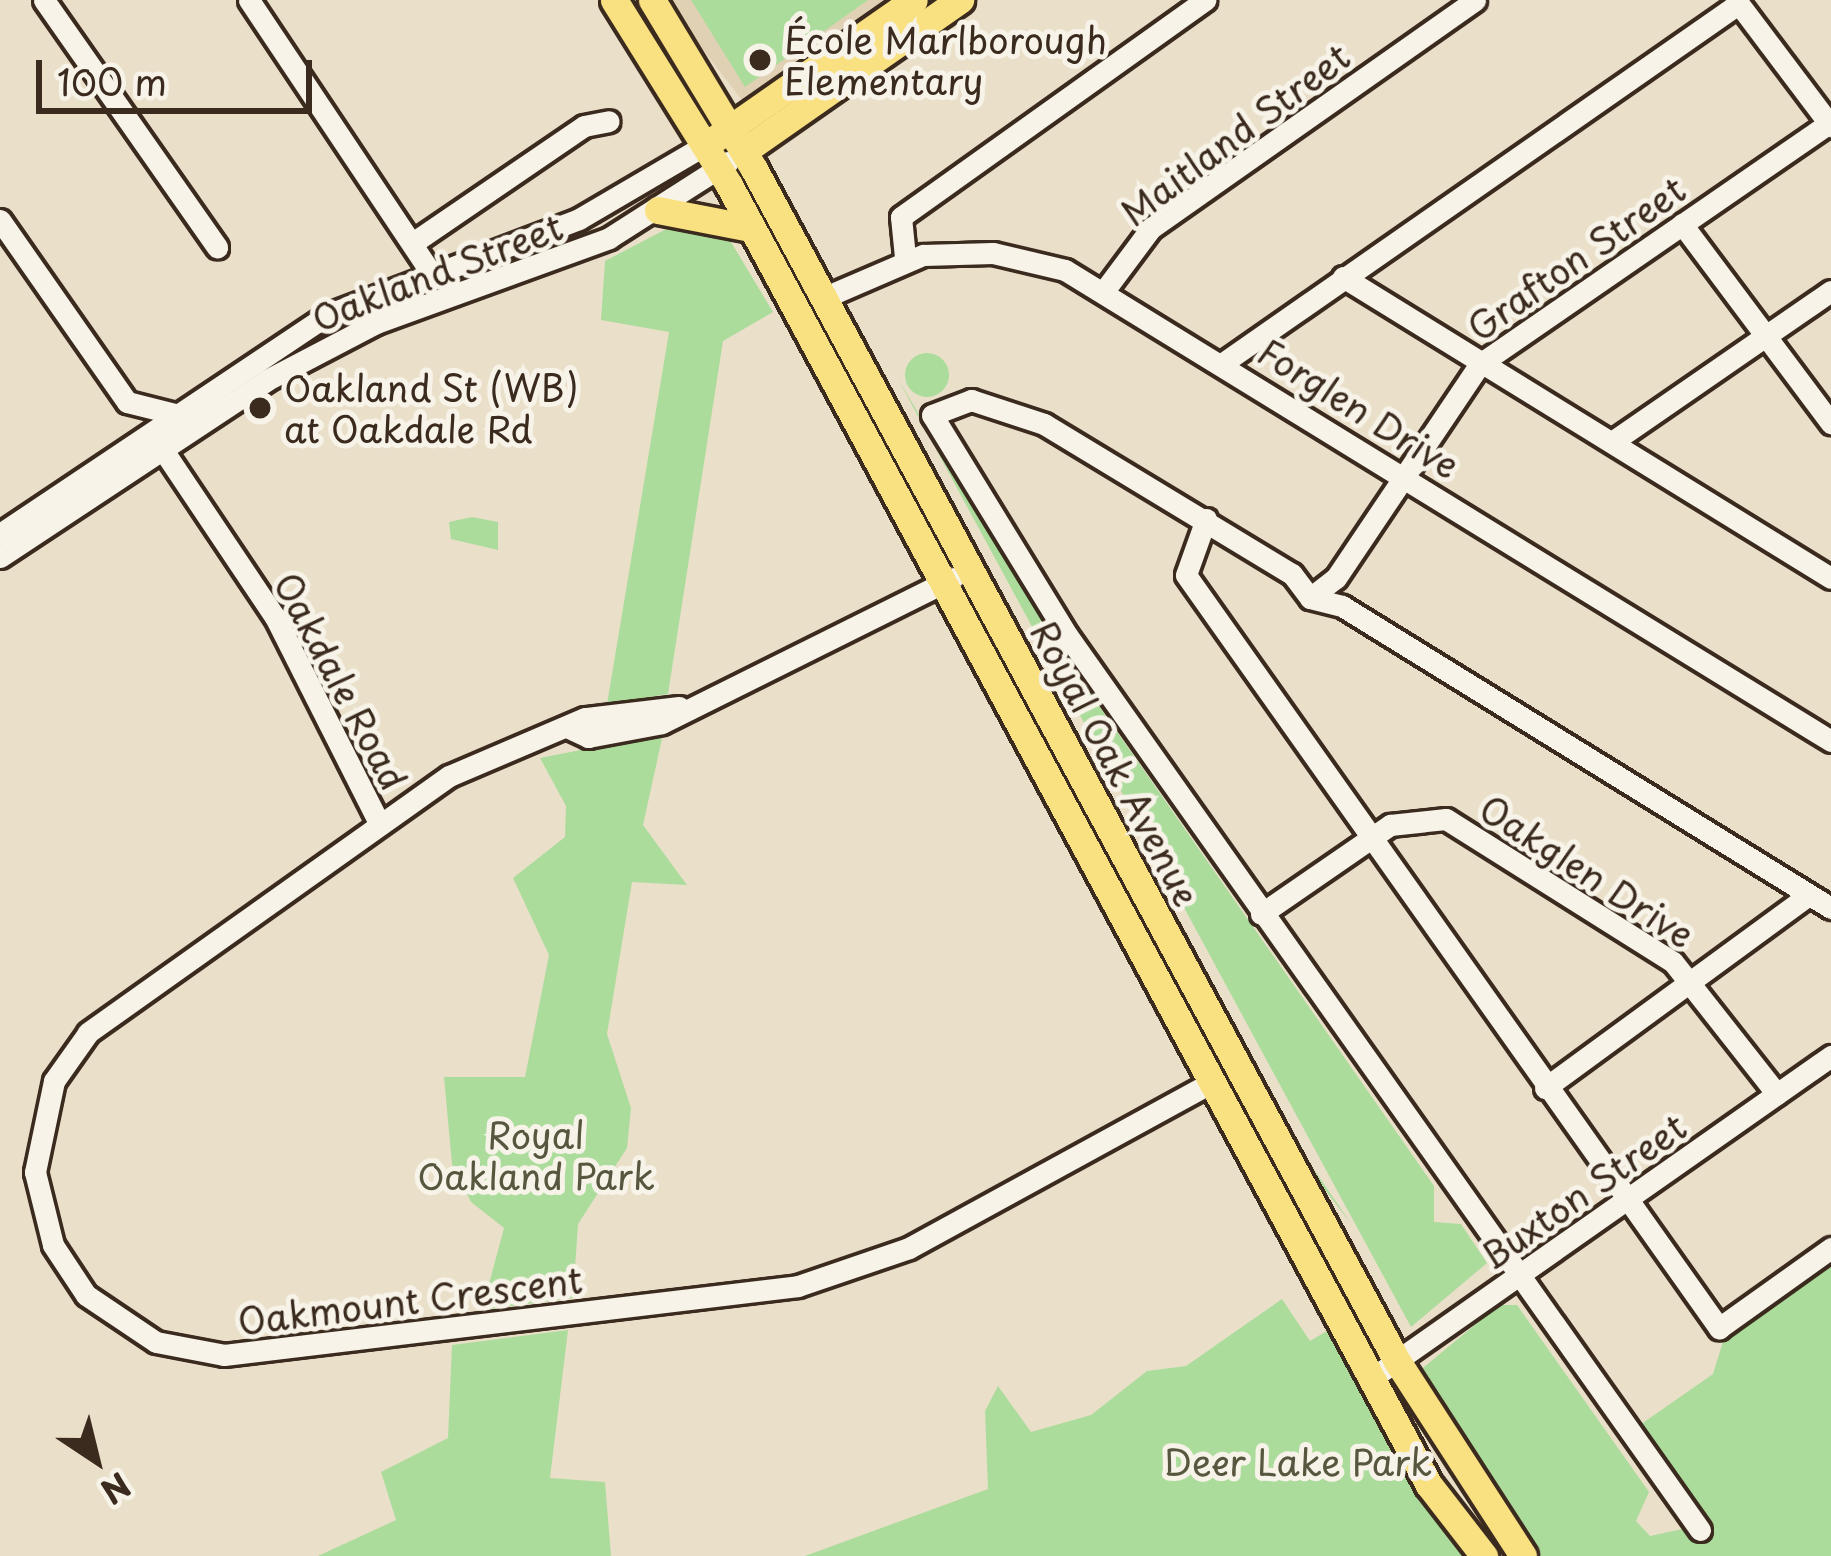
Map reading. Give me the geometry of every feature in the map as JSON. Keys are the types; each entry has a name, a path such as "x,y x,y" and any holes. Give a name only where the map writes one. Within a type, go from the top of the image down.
{"main road":[{"name":"Royal Oak Avenue","path":"614,0 751,228 1429,1485 1484,1556"},
{"name":"Royal Oak Avenue","path":"652,0 738,140 1397,1361 1523,1556"},
{"path":"738,140 914,0"},
{"path":"712,157 960,0"},
{"path":"658,210 751,228"}],"street":[{"path":"44,0 217,247"},
{"path":"249,0 417,240 430,271"},
{"path":"905,257 902,217 1205,0"},
{"name":"Maitland Street","path":"1104,291 1151,228 1475,0"},
{"path":"1223,363 1737,2 1830,124"},
{"path":"417,240 584,126 609,121"},
{"name":"Grafton Street","path":"1310,598 1405,476 1480,364 1830,124"},
{"name":"Oakland Street","path":"0,557 163,450 362,330 580,252 658,210 712,157"},
{"name":"Oakland Street","path":"0,534 329,314 430,271 579,219 712,157"},
{"path":"0,220 128,402 126,448 163,450 175,414 128,402"},
{"path":"1682,224 1831,423"},
{"name":"Forglen Drive","path":"823,298 905,257 1013,256 1104,291 1831,741"},
{"path":"1343,278 1831,578"},
{"path":"1612,442 1831,291"},
{"name":"Royal Oak Avenue","path":"1206,519 1011,407 954,400 932,424 1261,914 1515,1278 1700,1530"},
{"name":"Oakdale Road","path":"163,450 275,617 379,823"},
{"path":"1831,908 1342,606 1310,598 1292,574 1206,519 1186,574 1545,1088 1720,1328 1831,1248"},
{"name":"Oakmount Crescent","path":"970,569 801,662 680,707 571,729 465,767 115,1009 54,1081 34,1172 52,1245 98,1306 156,1342 238,1355 829,1279 909,1248 1211,1083"},
{"name":"Oakglen Drive","path":"1261,914 1409,817 1446,819 1694,983 1777,1094"},
{"path":"1545,1088 1809,895"},
{"name":"Buxton Street","path":"1372,1378 1831,1056"}],"shaded area":[{"name":"École Marlborough Elementary","path":"665,0 899,0 744,103"}],"green space":[{"name":"École Marlborough Elementary","path":"691,0 868,0 745,87"},
{"path":"672,226 725,232 773,312 723,341 668,694 607,704 669,332 601,320 605,261"},
{"path":"927,353 943,359 949,375 943,391 927,397 911,391 905,375 911,359"},
{"path":"898,379 1055,643 1434,1186 1434,1222 1461,1224 1487,1263 1411,1327"},
{"path":"887,387 1304,1155 1352,1225 1300,1157"},
{"path":"472,517 498,522 498,550 451,539 449,522"},
{"name":"Royal Oakland Park","path":"663,734 643,825 687,885 632,882 607,1034 631,1108 627,1148 578,1224 573,1298 482,1310 504,1228 471,1202 452,1164 444,1077 525,1077 549,955 513,878 565,837 566,806 540,758"},
{"name":"Deer Lake Park","path":"1831,1248 1831,1556 1539,1556 1418,1372 1499,1305 1517,1305 1649,1492 1636,1521 1650,1536 1687,1528 1637,1427 1713,1374 1725,1335"},
{"name":"Deer Lake Park","path":"1282,1299 1310,1341 1330,1329 1470,1556 805,1556 988,1489 985,1411 998,1386 1031,1432 1091,1415 1147,1371 1186,1366"},
{"path":"568,1330 550,1478 605,1482 611,1556 318,1556 396,1520 381,1472 448,1438 452,1345"}],"place":[{"name":"École Marlborough Elementary","path":"760,60"},
{"name":"Oakland St (WB) at Oakdale Rd","path":"260,408"}]}
